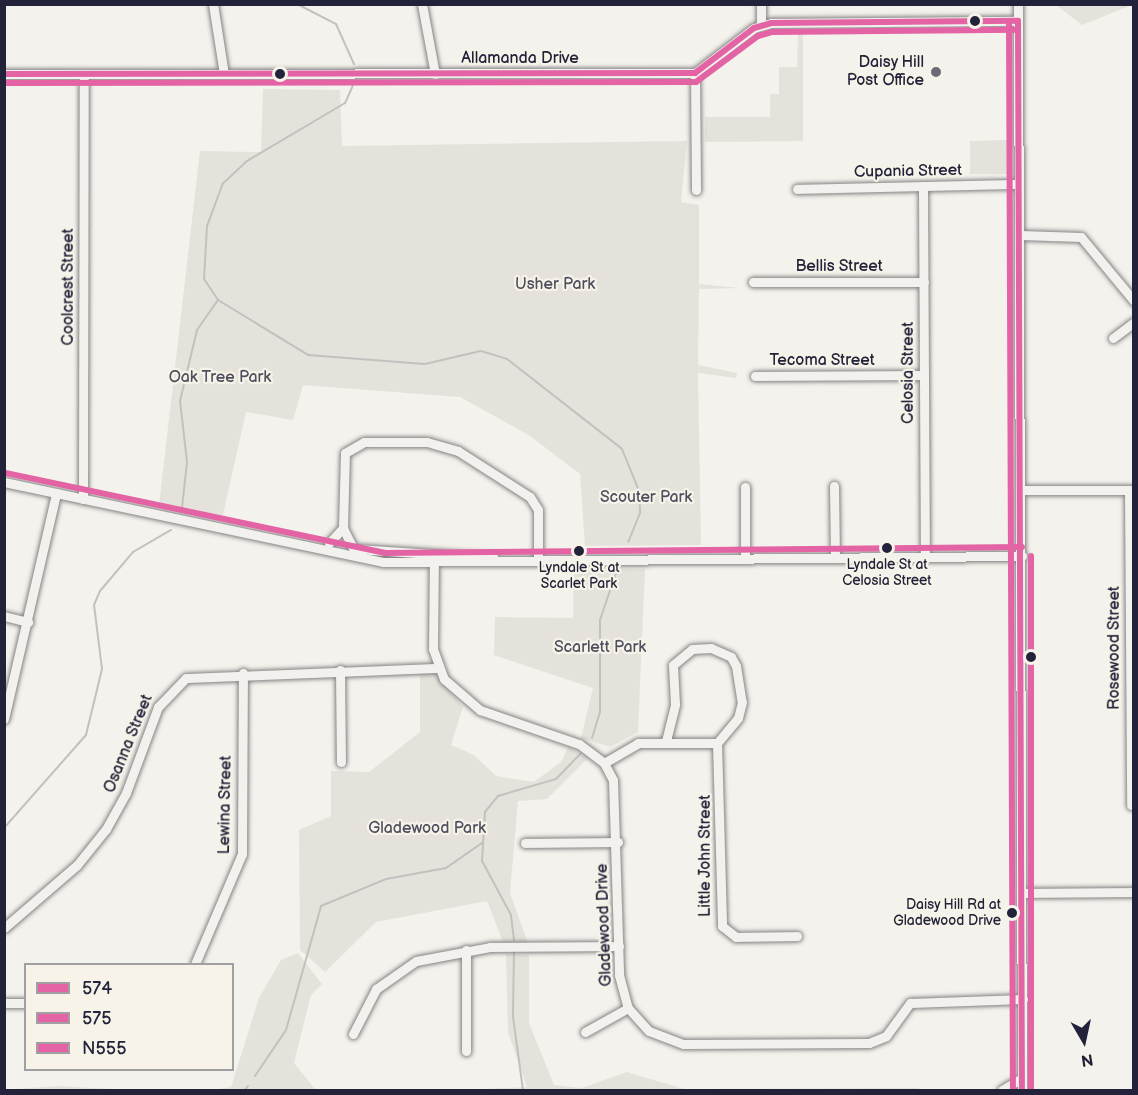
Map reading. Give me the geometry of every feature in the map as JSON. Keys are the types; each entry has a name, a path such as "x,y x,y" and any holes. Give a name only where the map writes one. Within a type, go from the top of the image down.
{"street":[{"path":"213,4 224,74"},
{"path":"422,4 435,74"},
{"path":"761,4 761,25"},
{"path":"1018,4 1022,556 1022,1090"},
{"path":"696,190 695,73 761,25 1018,21"},
{"name":"Allamanda Drive","path":"4,74 695,73"},
{"name":"Coolcrest Street","path":"83,499 84,74"},
{"name":"Cupania Street","path":"797,189 923,189 1019,184"},
{"name":"Celosia Street","path":"923,189 925,557"},
{"path":"1020,235 1082,237 1134,301"},
{"name":"Bellis Street","path":"753,282 924,282"},
{"path":"1113,338 1134,322"},
{"name":"Tecoma Street","path":"755,376 924,375"},
{"path":"353,548 343,528 343,462 353,445 443,445 530,497 538,510 538,558"},
{"path":"4,482 373,560 1022,556"},
{"path":"834,486 835,557"},
{"path":"745,487 745,557"},
{"path":"1021,490 1131,490"},
{"name":"Rosewood Street","path":"1131,490 1131,805"},
{"path":"4,719 56,493"},
{"path":"329,543 343,528"},
{"path":"231,530 434,558"},
{"path":"434,558 437,668 480,710 579,744 604,763 638,743 666,741 717,743 738,718 742,702 736,666 731,657 711,648 692,649 673,665 675,704 666,741"},
{"path":"4,616 28,622"},
{"name":"Osanna Street","path":"4,928 77,865 106,829 126,793 164,696 193,676 437,668"},
{"path":"340,670 341,762"},
{"name":"Lewina Street","path":"195,963 242,854 243,673"},
{"name":"Little John Street","path":"717,743 722,926 736,937 797,936"},
{"name":"Gladewood Drive","path":"604,763 617,800 619,946 627,1008 649,1031 683,1044 869,1043 886,1036 910,1003 1023,999"},
{"path":"525,843 618,842"},
{"path":"1023,893 1134,892"},
{"path":"353,1034 364,1006 393,974 416,961 466,950 619,946"},
{"path":"466,950 466,1051"},
{"path":"4,1004 24,1004"},
{"path":"585,1032 627,1008"},
{"path":"1002,1090 1022,1078"}],"green space":[{"path":"1056,4 1132,5 1082,25"},
{"path":"798,34 803,34 803,141 705,142 705,117 770,117 770,94 779,94 779,67 797,67"},
{"name":"Usher Park","path":"263,89 340,90 342,146 687,141 681,202 699,205 699,284 740,288 699,289 698,365 737,373 736,378 698,373 701,545 585,546 580,474 530,436 460,397 303,385 293,420 246,412 222,519 159,505 200,151 261,152"},
{"path":"1007,140 1008,174 970,174 970,141"},
{"name":"Scarlett Park","path":"574,568 645,569 638,732 610,747 581,738 593,688 494,655 495,617 573,618"},
{"name":"Gladewood Park","path":"420,672 434,672 463,707 451,745 474,755 496,776 534,782 561,762 568,747 588,758 547,799 518,801 510,893 529,946 505,947 487,901 376,922 325,972 300,950 299,830 331,816 331,771 369,772 420,732"},
{"path":"298,953 322,984 311,995 294,1063 316,1090 214,1090 231,1087 259,998 281,960"},
{"path":"506,954 529,955 529,1023 554,1085 582,1088 627,1072 684,1089 919,1088 918,1090 466,1090 527,1087 508,1032"},
{"path":"57,1086 130,1090 5,1090"}],"waterway":[{"path":"297,4 336,24 354,64"},
{"path":"354,83 345,103 247,161 223,183 207,226 204,279 218,300 308,355 425,364 481,351 507,359 622,449 639,491 640,513 628,542"},
{"path":"182,508 187,462 180,401 197,330 218,300"},
{"path":"4,828 86,735 102,669 94,605 100,591 133,552 171,530"},
{"path":"592,738 600,712 600,620 616,573"},
{"path":"514,940 511,915 482,861 485,812 498,796 556,779 580,754"},
{"path":"255,1076 286,1030 321,906 386,879 446,868 482,843"},
{"path":"514,950 513,1017 523,1090"},
{"path":"245,1090 248,1086"}],"transit line":[{"name":"575","path":"1009,21 1013,1090"},
{"name":"574","path":"1018,21 1022,1090"},
{"name":"574","path":"4,74 695,73 754,28 771,23 1018,21"},
{"name":"575","path":"4,83 696,82 758,36 772,32 1018,30"},
{"name":"N555","path":"6,473 384,553 1022,547"},
{"name":"N555","path":"1031,556 1031,1090"}],"place":[{"name":"Daisy Hill Post Office","path":"936,72"},
{"name":"Lyndale St at Celosia Street","path":"887,548"},
{"name":"Lyndale St at Scarlet Park","path":"579,551"},
{"name":"Daisy Hill Rd at Gladewood Drive","path":"1012,913"}],"park label":[{"name":"Oak Tree Park","path":"220,378"},
{"name":"Scouter Park","path":"646,498"}]}
